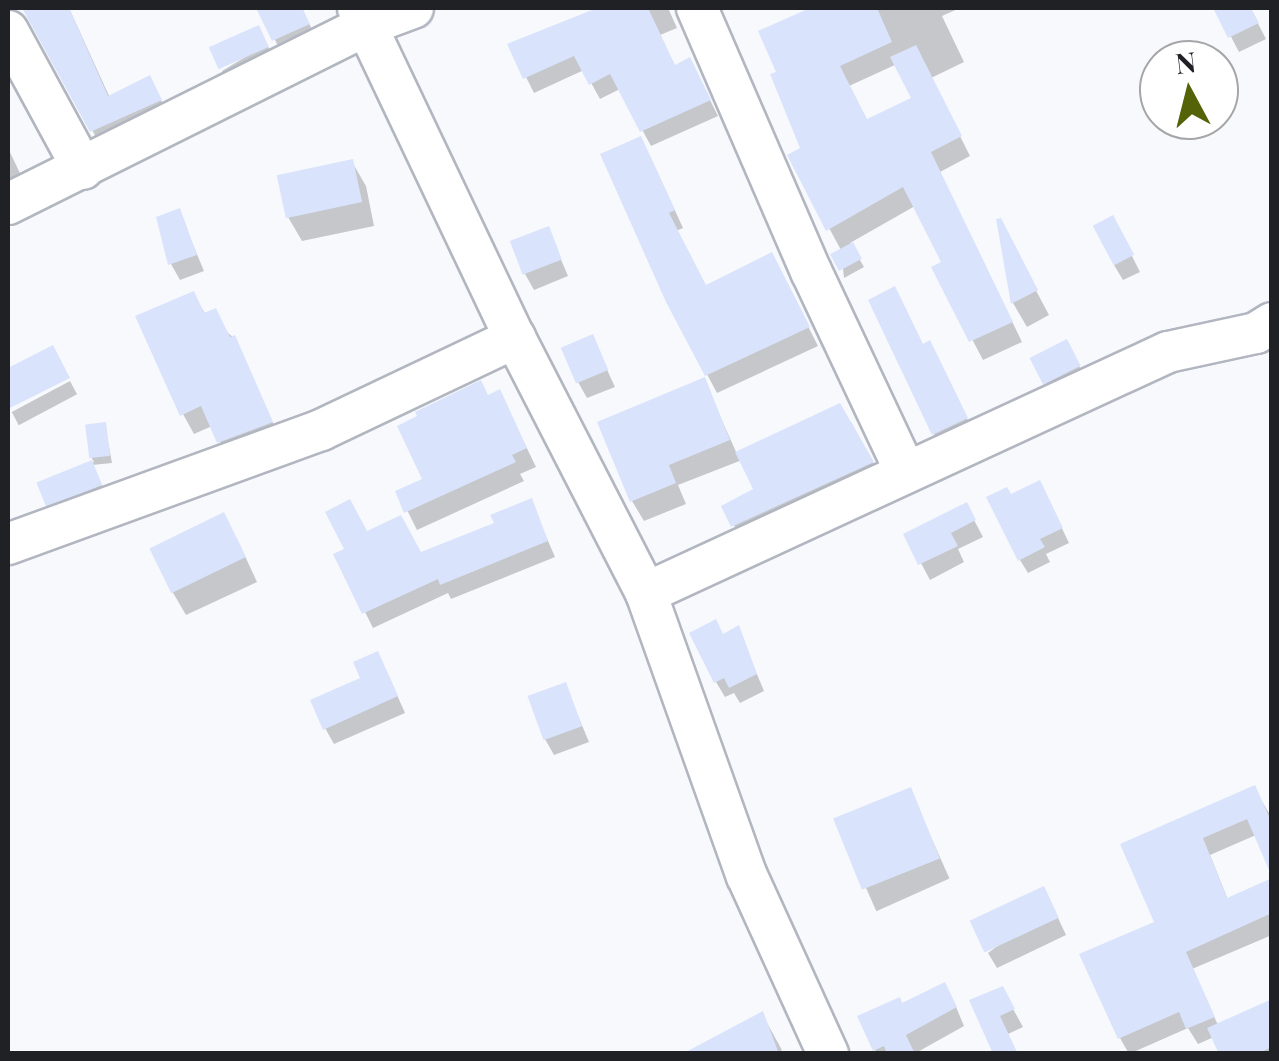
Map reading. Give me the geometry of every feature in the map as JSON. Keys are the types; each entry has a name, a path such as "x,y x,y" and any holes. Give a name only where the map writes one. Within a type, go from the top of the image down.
{"street":[{"path":"8,204 83,170 362,16 413,8"},
{"path":"697,8 810,271 906,473"},
{"path":"362,16 515,338 646,593 747,876 828,1054"},
{"path":"8,32 83,170"},
{"path":"646,593 1168,352 1256,332 1272,323"},
{"path":"8,544 321,430 515,338"}],"building":[{"path":"22,8 69,8 108,96 150,75 162,100 90,132"},
{"path":"256,8 302,8 310,24 272,41"},
{"path":"597,8 648,8 675,65 690,57 711,100 640,132 610,74 589,85 574,56 523,79 507,44"},
{"path":"810,8 877,8 892,42 840,66 867,119 911,98 890,57 916,45 962,136 931,152 1013,322 969,342 931,267 941,262 903,187 826,231 787,155 800,148 770,74 776,72 758,31"},
{"path":"1213,8 1251,8 1259,23 1228,38"},
{"path":"259,25 269,47 219,69 209,47"},
{"path":"641,136 675,210 669,213 706,285 772,252 810,327 705,376 666,302 600,154"},
{"path":"353,159 362,202 286,218 277,175"},
{"path":"180,208 197,255 168,265 156,217"},
{"path":"1113,215 1134,255 1114,266 1093,226"},
{"path":"1001,218 1038,290 1011,304 996,219"},
{"path":"549,226 562,260 523,275 510,241"},
{"path":"853,242 862,259 839,271 830,254"},
{"path":"895,286 923,344 930,340 968,418 932,435 868,300"},
{"path":"194,291 204,313 216,308 230,337 235,335 273,422 217,443 201,406 180,416 135,316"},
{"path":"593,334 608,370 576,384 561,348"},
{"path":"1067,339 1081,366 1043,385 1030,358"},
{"path":"53,345 70,378 8,409 8,368"},
{"path":"705,377 730,440 669,465 676,483 630,502 597,422"},
{"path":"481,380 488,395 500,389 527,448 512,455 516,462 404,513 395,491 422,479 397,426 417,416 415,412"},
{"path":"840,403 874,462 731,527 721,506 753,489 735,452"},
{"path":"106,422 110,456 89,458 85,425"},
{"path":"92,460 102,485 46,508 36,482"},
{"path":"1040,480 1063,528 1040,539 1045,547 1018,561 986,497 1007,487 1011,494"},
{"path":"532,498 548,541 440,585 438,579 362,614 333,554 344,549 325,512 350,499 367,531 401,515 421,552 494,523 490,515"},
{"path":"967,502 976,520 951,533 958,546 918,565 903,534"},
{"path":"224,512 246,557 171,593 149,548"},
{"path":"716,619 723,634 739,625 757,674 729,688 724,678 714,683 689,633"},
{"path":"378,651 398,696 323,730 310,700 360,678 353,662"},
{"path":"566,682 582,726 544,740 527,696"},
{"path":"1255,785 1272,823 1272,877 1247,819 1203,838 1227,898 1272,878 1272,913 1186,952 1215,1017 1186,1029 1179,1012 1118,1039 1079,954 1154,922 1120,844"},
{"path":"911,787 940,858 862,890 833,818"},
{"path":"1044,886 1059,918 984,952 970,921"},
{"path":"945,982 957,1007 906,1035 915,1054 887,1054 884,1046 873,1051 857,1016 900,997 902,1003"},
{"path":"1003,986 1015,1009 1000,1016 1018,1054 993,1054 969,1000"},
{"path":"1272,999 1272,1047 1256,1054 1219,1054 1207,1028"},
{"path":"763,1011 779,1054 682,1054"}]}
